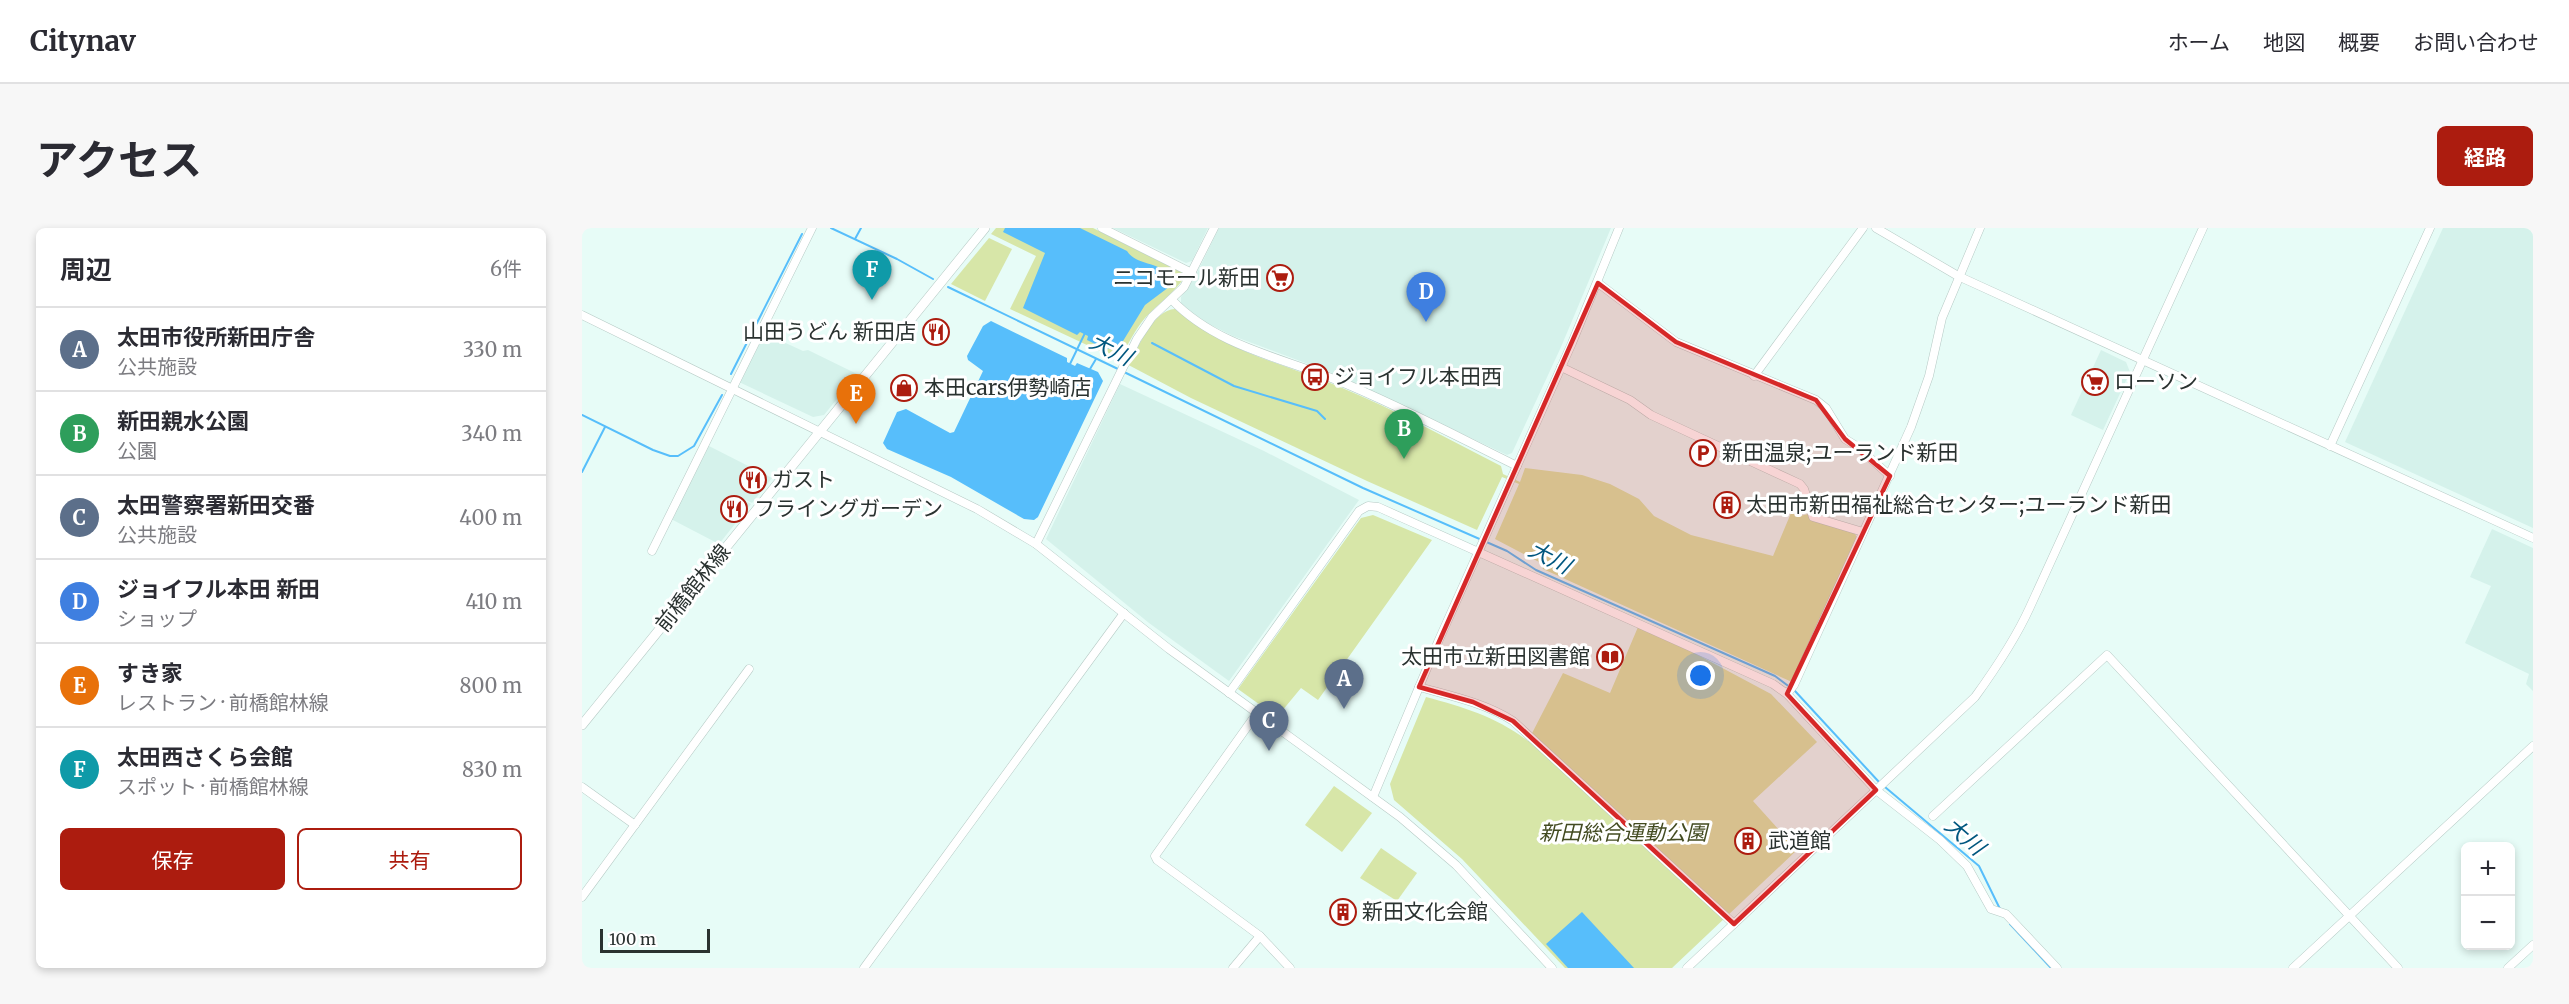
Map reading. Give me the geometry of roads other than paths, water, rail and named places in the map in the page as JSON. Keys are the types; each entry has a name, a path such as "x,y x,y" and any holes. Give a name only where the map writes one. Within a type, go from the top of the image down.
{"main road":[{"name":"前橋館林線","path":"582,725 986,228"}],"street":[{"path":"652,551 812,228"},
{"path":"1102,228 1192,273"},
{"path":"1036,544 1143,328 1172,300 1192,273 1214,228"},
{"path":"1373,797 1419,687 1598,283 1619,228"},
{"path":"1754,376 1863,228"},
{"path":"1876,228 1958,276 2533,538"},
{"path":"1787,694 1794,685 1890,476 1921,399 1942,318 1980,228"},
{"path":"1687,968 1975,697 2016,638 2203,228"},
{"path":"2330,446 2430,228"},
{"path":"1598,283 1676,342 1811,398 1826,408 1845,439 1858,447 1890,476"},
{"path":"1172,300 1198,322 1233,342 1348,385 1517,466"},
{"path":"582,315 977,508 1036,544 1228,693 1373,797 1456,865 1552,968"},
{"path":"1561,367 1630,400 1658,418 1800,484 1804,489 1813,518 1863,532"},
{"path":"1228,693 1359,511 1368,506 1378,507 1480,549 1773,684 1787,694 1881,786 1953,852 1972,872 1991,909 2006,914 2057,968"},
{"path":"864,968 1124,613"},
{"path":"1933,816 2107,655 2398,968"},
{"path":"582,897 749,669"},
{"path":"1419,687 1473,702 1513,721 1734,924"},
{"path":"1257,713 1155,856 1157,860 1260,936 1290,968"},
{"path":"2293,968 2533,746"},
{"path":"582,787 635,825"},
{"path":"1233,968 1260,936"},
{"path":"2508,968 2533,945"}],"water":[{"path":"1005,228 1080,228 1127,251 1137,259 1161,268 1170,278 1169,287 1145,305 1120,346 1111,349 1103,348 1087,340 1088,336 1080,332 1077,335 1023,308 1045,253 1003,232"},
{"path":"991,321 1067,358 1067,362 1075,366 1077,363 1098,372 1103,381 1038,517 1034,520 1024,519 951,477 887,449 883,443 897,412 906,409 950,433 954,432 983,371 968,360 967,356 983,326"},
{"path":"1582,912 1634,968 1568,968 1546,944"}],"waterway":[{"name":"大川","path":"831,228 933,279"},
{"path":"855,239 861,228"},
{"name":"大川","path":"731,374 802,234"},
{"name":"大川","path":"948,287 1118,369"},
{"name":"大川","path":"1069,366 1085,333"},
{"path":"1152,343 1234,386 1317,411 1325,419"},
{"path":"1090,369 1096,359"},
{"name":"大川","path":"1124,372 1363,488 1507,551 1536,570 1775,676 1795,691 1879,782 1979,866 2000,909"},
{"name":"大川","path":"582,415 653,450 670,456 678,456 694,446 722,395"},
{"path":"582,472 605,427"},
{"name":"大川","path":"2010,924 2051,968"}],"place":[{"name":"ニコモール新田","path":"1280,278"},
{"name":"太田西さくら会館","path":"872,300"},
{"name":"ジョイフル本田 新田","path":"1426,322"},
{"name":"山田うどん 新田店","path":"936,332"},
{"name":"ジョイフル本田西","path":"1315,377"},
{"name":"ローソン","path":"2095,382"},
{"name":"本田cars伊勢崎店","path":"904,388"},
{"name":"すき家","path":"856,424"},
{"name":"新田温泉;ユーランド新田","path":"1703,453"},
{"name":"新田親水公園","path":"1404,459"},
{"name":"ガスト","path":"753,480"},
{"name":"太田市新田福祉総合センター;ユーランド新田","path":"1727,505"},
{"name":"フライングガーデン","path":"734,509"},
{"name":"太田市立新田図書館","path":"1610,657"},
{"name":"太田市役所新田庁舎","path":"1344,709"},
{"name":"太田警察署新田交番","path":"1269,751"},
{"name":"武道館","path":"1748,841"},
{"name":"新田文化会館","path":"1343,912"}],"park label":[{"name":"新田総合運動公園","path":"1623,833"}]}
